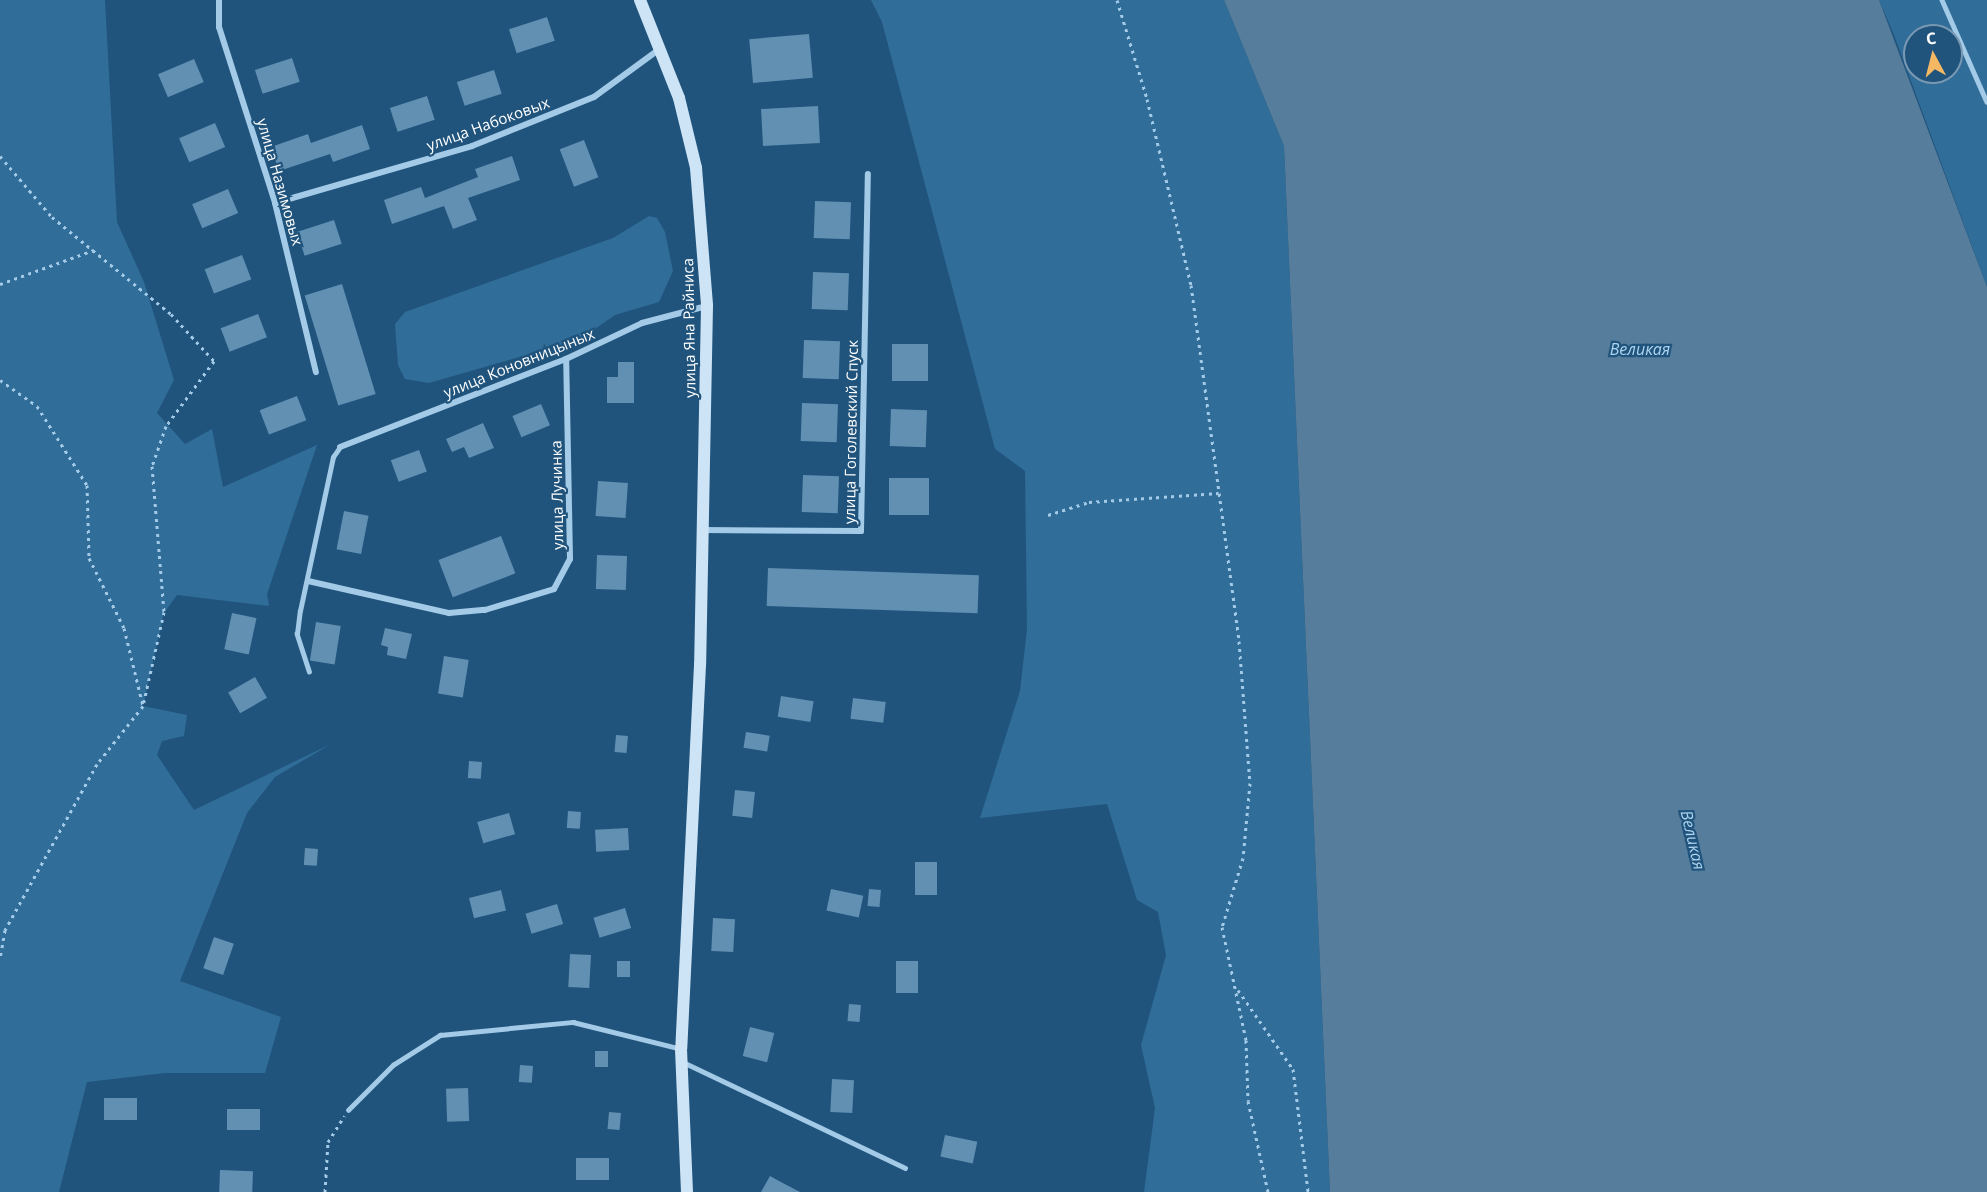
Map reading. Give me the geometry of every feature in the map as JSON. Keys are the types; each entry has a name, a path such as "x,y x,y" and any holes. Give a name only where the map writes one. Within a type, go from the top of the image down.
{"street":[{"name":"улица Назимовых","path":"219,0 219,27 275,203 316,372"},
{"name":"улица Яна Райниса","path":"640,0 661,48 696,168 707,306 700,665 681,1055 687,1192"},
{"name":"улица Набоковых","path":"275,203 472,146 583,102 661,48"},
{"name":"улица Гоголевский Спуск","path":"702,530 861,531 868,174"},
{"name":"улица Коновницыных","path":"340,447 566,359 642,323 707,306"},
{"name":"улица Лучинка","path":"308,581 449,613 485,610 554,589 570,559 566,359"}],"lane":[{"path":"1942,0 1987,102"},
{"path":"309,672 297,634 333,458 340,447"},
{"path":"348,1110 393,1065 440,1035 573,1022 681,1055 905,1168"}],"path":[{"path":"1117,0 1148,99 1191,285 1219,493 1250,783 1243,858 1222,927 1237,988 1246,1040 1248,1101 1269,1192"},
{"path":"0,156 52,217 95,250 194,335 214,361 166,426 152,466 164,612 143,706 97,764 5,930 0,958"},
{"path":"0,284 95,250"},
{"path":"0,380 38,406 87,485 88,558 124,628 143,706"},
{"path":"1048,515 1089,502 1219,493"},
{"path":"0,933 5,930"},
{"path":"1237,988 1293,1069 1308,1192"},
{"path":"326,1192 328,1142 348,1110"}],"shaded area":[{"path":"0,0 105,0 117,222 144,282 174,380 157,413 185,444 212,429 223,487 317,445 267,594 269,606 177,595 164,613 143,706 187,715 184,736 162,741 157,755 194,810 331,744 275,777 247,813 180,981 281,1017 265,1073 165,1073 87,1082 59,1192 0,1192"},
{"path":"871,0 1224,0 1284,146 1330,1192 1144,1192 1155,1108 1141,1045 1166,955 1158,912 1137,900 1107,804 980,818 1020,691 1027,629 1025,471 995,449 882,22"},
{"path":"1879,0 1987,0 1987,287 1912,84 1963,84 1963,24 1903,24 1903,59"},
{"path":"649,216 657,218 665,232 673,271 659,302 615,315 579,340 429,383 405,379 398,365 395,324 405,312 613,238"}],"water":[{"name":"Великая","path":"1224,0 1879,0 1903,64 1903,84 1911,84 1987,287 1987,1192 1330,1192 1284,146"}],"building":[{"path":"547,17 555,41 517,53 509,29"},
{"path":"809,34 813,78 753,83 749,39"},
{"path":"292,58 300,82 263,94 255,70"},
{"path":"194,59 204,82 168,97 158,74"},
{"path":"494,70 502,94 465,106 457,82"},
{"path":"427,96 435,120 398,132 390,108"},
{"path":"818,106 820,143 763,146 761,109"},
{"path":"215,123 225,147 189,162 179,138"},
{"path":"362,125 370,149 333,162 330,154 279,171 271,147 308,134 311,143"},
{"path":"584,140 598,177 574,187 560,149"},
{"path":"512,156 520,180 468,198 477,220 453,229 444,206 392,224 384,200 421,187 425,198 478,177 475,169"},
{"path":"228,189 238,213 202,228 192,204"},
{"path":"815,201 851,202 850,239 814,238"},
{"path":"334,220 342,244 305,256 297,232"},
{"path":"242,255 251,279 214,294 205,269"},
{"path":"813,272 849,273 848,310 812,309"},
{"path":"342,284 376,394 338,405 305,295"},
{"path":"258,314 267,337 230,352 221,328"},
{"path":"804,340 840,341 839,379 803,378"},
{"path":"892,344 928,344 928,381 892,381"},
{"path":"618,362 634,362 634,403 607,403 607,377 618,377"},
{"path":"297,396 306,420 269,435 260,410"},
{"path":"802,403 838,404 837,442 801,441"},
{"path":"541,404 550,425 521,437 512,416"},
{"path":"891,409 927,410 926,447 890,446"},
{"path":"483,423 494,448 469,458 464,447 452,452 446,439"},
{"path":"419,450 427,472 399,482 391,460"},
{"path":"803,475 839,476 838,513 802,512"},
{"path":"889,478 929,478 929,515 889,515"},
{"path":"598,481 628,483 625,518 596,516"},
{"path":"344,511 369,516 361,554 337,549"},
{"path":"501,536 515,573 453,597 438,560"},
{"path":"597,555 627,556 626,590 596,589"},
{"path":"768,568 979,575 978,613 767,606"},
{"path":"232,613 256,618 249,654 224,649"},
{"path":"316,622 341,626 335,664 310,661"},
{"path":"385,628 412,634 406,659 387,655 388,647 381,645"},
{"path":"444,656 469,660 463,697 438,694"},
{"path":"255,677 267,698 240,713 228,692"},
{"path":"781,696 814,701 810,722 778,717"},
{"path":"853,698 886,702 883,723 850,719"},
{"path":"746,732 770,736 767,752 743,748"},
{"path":"616,735 628,736 626,753 615,752"},
{"path":"469,761 482,762 481,779 468,778"},
{"path":"735,790 755,792 752,818 732,816"},
{"path":"568,811 581,812 580,829 567,828"},
{"path":"509,813 515,834 483,843 477,822"},
{"path":"628,828 629,850 596,852 595,830"},
{"path":"305,848 318,849 317,866 304,865"},
{"path":"915,862 937,862 937,895 915,895"},
{"path":"831,889 863,896 859,917 826,911"},
{"path":"869,889 881,890 879,907 868,906"},
{"path":"501,890 506,910 474,918 469,898"},
{"path":"557,904 563,924 532,934 525,914"},
{"path":"625,908 631,928 600,938 593,918"},
{"path":"713,918 735,919 733,952 711,951"},
{"path":"214,937 234,944 223,975 203,968"},
{"path":"570,954 591,955 589,988 568,987"},
{"path":"617,961 630,961 630,977 617,977"},
{"path":"896,961 918,961 918,993 896,993"},
{"path":"849,1004 861,1005 859,1022 848,1021"},
{"path":"750,1027 774,1033 767,1062 743,1056"},
{"path":"595,1051 608,1051 608,1067 595,1067"},
{"path":"520,1065 533,1066 532,1083 519,1082"},
{"path":"832,1079 854,1080 852,1113 830,1112"},
{"path":"468,1088 469,1121 447,1122 446,1089"},
{"path":"104,1098 137,1098 137,1120 104,1120"},
{"path":"227,1109 260,1109 260,1130 227,1130"},
{"path":"609,1112 621,1113 619,1130 608,1129"},
{"path":"945,1135 977,1142 973,1163 940,1157"},
{"path":"576,1158 609,1158 609,1180 576,1180"},
{"path":"220,1170 253,1171 252,1192 219,1192"},
{"path":"770,1176 779,1181 800,1192 761,1192"}]}
